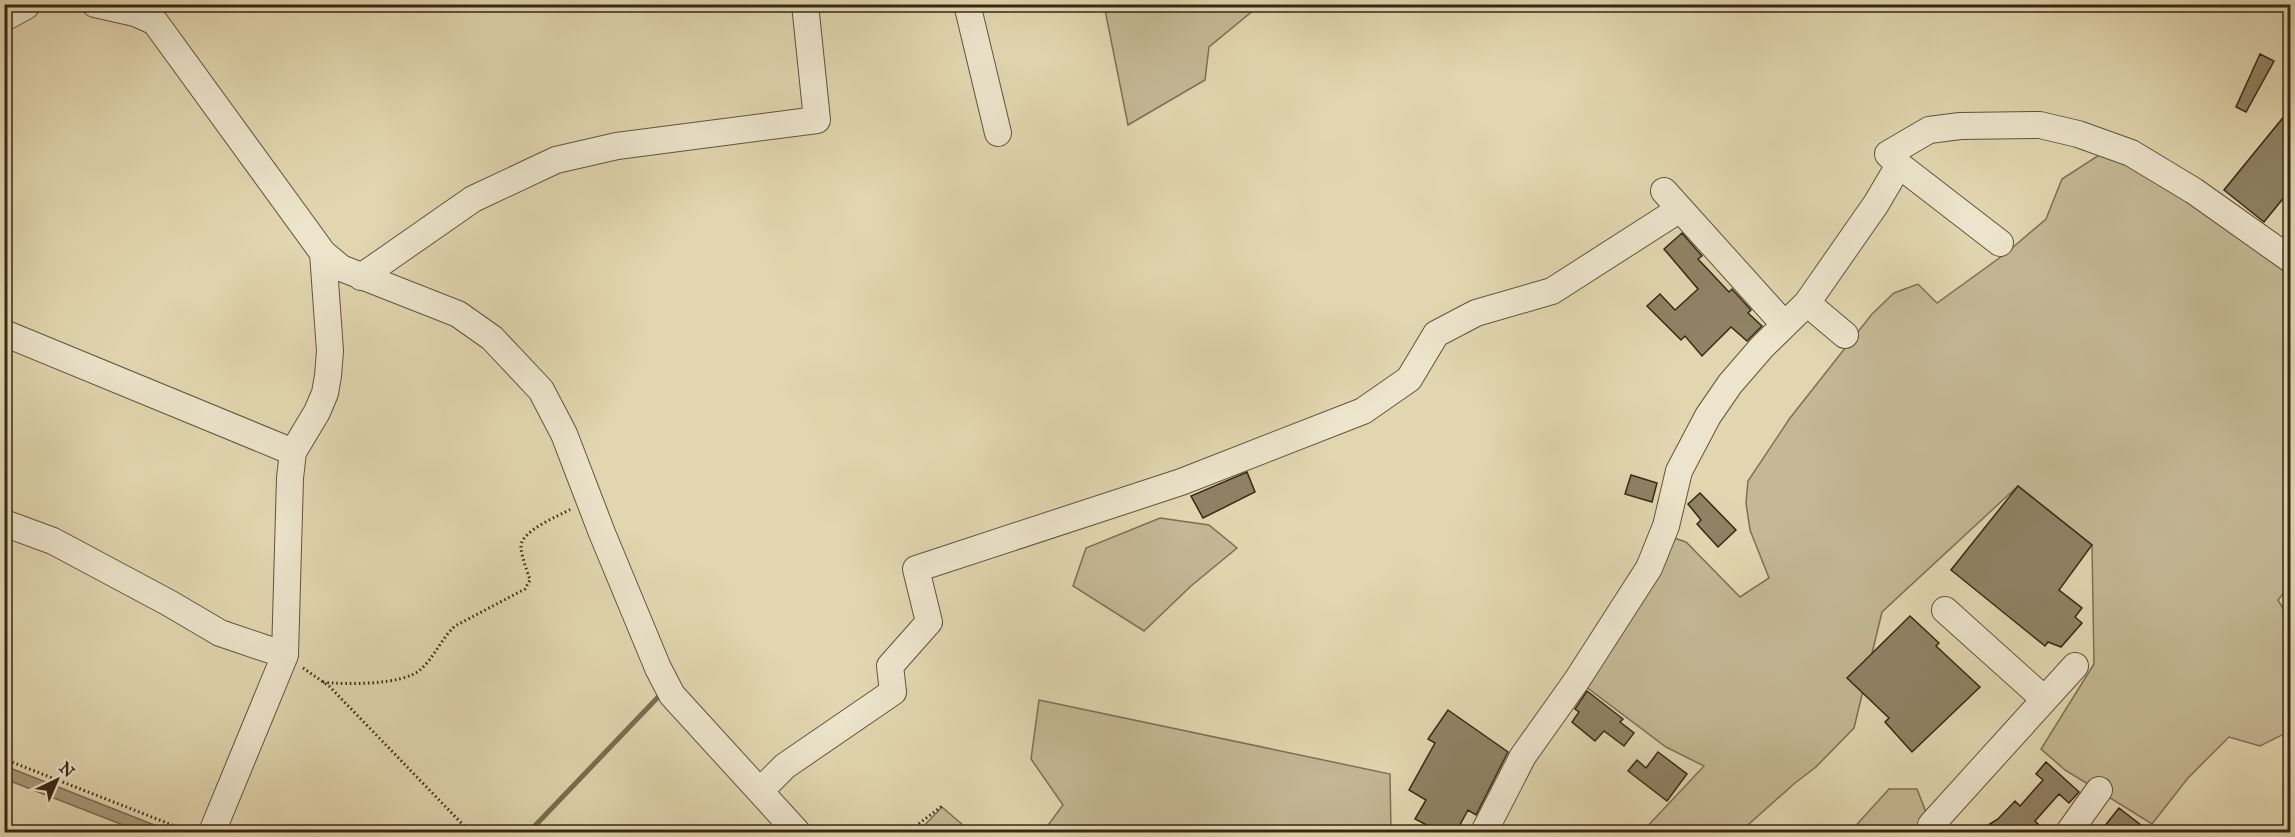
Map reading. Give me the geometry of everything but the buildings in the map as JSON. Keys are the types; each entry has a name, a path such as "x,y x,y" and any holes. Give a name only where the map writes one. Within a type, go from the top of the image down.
{"street":[{"path":"95,4 135,13 157,13 323,254 341,268 361,277 458,314 492,338 540,390 564,434 658,668 672,695 797,832"},
{"path":"361,277 473,199 556,160 617,146 817,120 805,4"},
{"path":"967,4 998,133"},
{"path":"2000,243 1888,154 1929,130 1968,126 2040,126 2078,134 2131,153 2194,191 2290,259"},
{"path":"1484,832 1523,756 1577,680 1649,568 1666,526 1679,471 1708,416 1730,384 1784,324 1807,303 1876,204 1899,165"},
{"path":"758,788 765,786 785,765 893,692 890,666 929,622 916,569 1180,482 1363,411 1409,379 1436,333 1476,313 1552,291 1672,200 1784,324"},
{"path":"212,832 285,655 290,478 293,452 317,412 325,393 328,376 330,351 323,254"},
{"path":"1807,303 1845,335"},
{"path":"4,333 293,452"},
{"path":"4,523 53,541 220,633 285,655"},
{"path":"1945,610 2044,699"},
{"path":"1935,832 1931,825 2075,666"},
{"path":"2069,832 2099,790"}],"path":[{"path":"323,682 363,685 407,676 419,671 455,626 525,589 531,580 521,547 524,539 531,532 589,500"},
{"path":"285,655 323,682 470,832"},
{"path":"4,759 190,832"},
{"path":"908,832 942,807"}],"shaded area":[{"path":"1104,4 1260,5 1209,47 1205,80 1128,125"},
{"path":"2099,155 2154,167 2290,259 2290,585 2278,600 2290,620 2290,731 2260,746 2229,737 2188,778 2152,824 2065,770 2041,749 2094,664 2092,545 2018,486 1882,612 1854,728 1816,767 1740,832 1642,832 1704,766 1666,747 1577,680 1674,538 1686,542 1740,597 1769,578 1750,530 1746,503 1748,481 1790,418 1872,314 1894,293 1918,284 1937,303 2005,254 2046,219 2062,179"},
{"path":"1160,518 1209,525 1237,548 1191,586 1144,631 1073,586 1086,548"},
{"path":"1039,700 1390,774 1391,832 1043,832 1063,805 1031,759"},
{"path":"5,766 172,832 141,832 5,779"},
{"path":"1889,789 1917,789 1931,825 1937,832 1850,832"},
{"path":"942,807 971,832 918,832"}],"waterway":[{"path":"529,832 661,694"}]}
